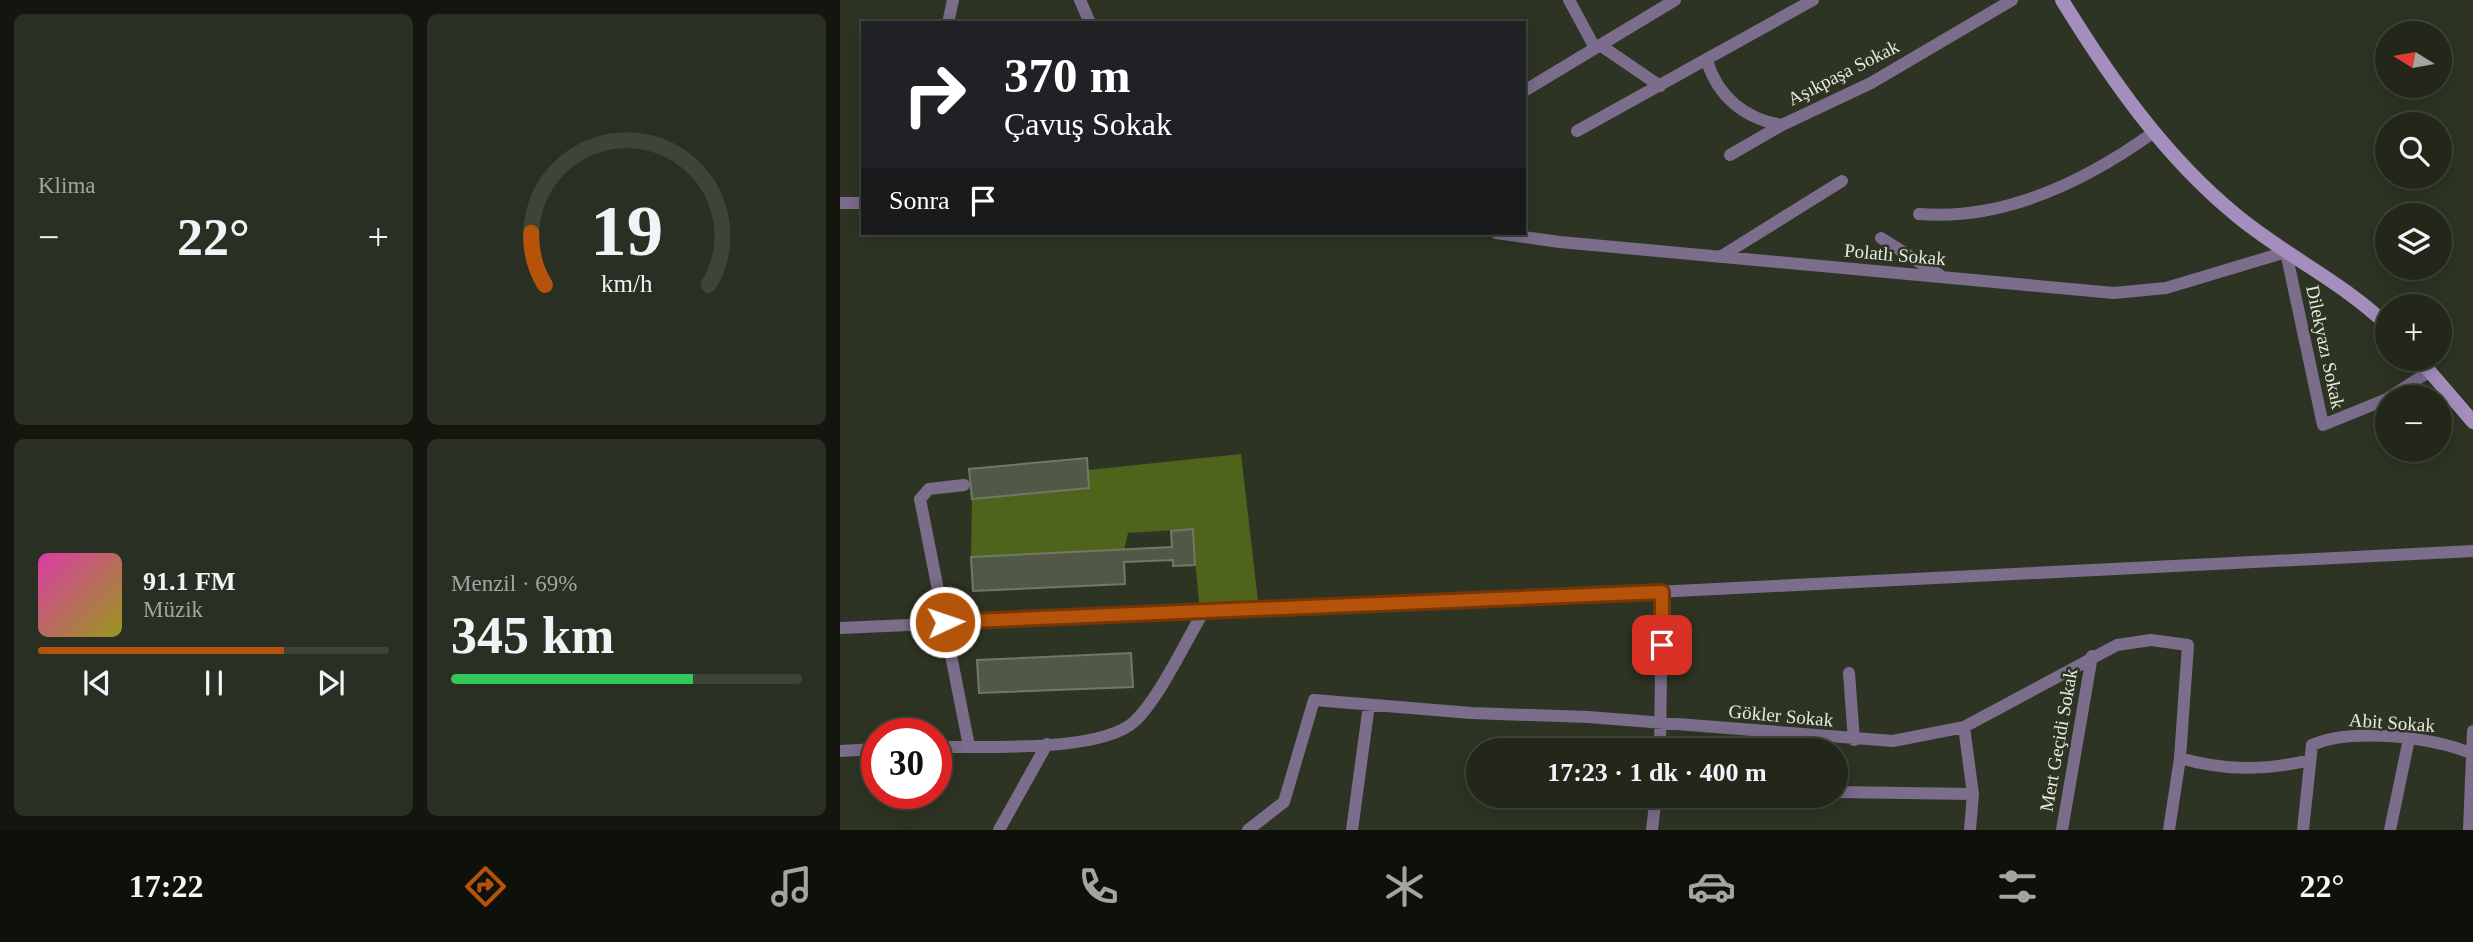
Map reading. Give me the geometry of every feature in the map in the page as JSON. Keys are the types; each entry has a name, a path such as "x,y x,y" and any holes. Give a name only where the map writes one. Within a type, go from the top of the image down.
{"street":[{"path":"948,21 953,0"},
{"path":"1080,0 1089,21"},
{"path":"1569,0 1597,47 1660,86"},
{"path":"1526,90 1675,0"},
{"path":"1577,131 1813,0"},
{"name":"Aşıkpaşa Sokak","path":"1707,61 1715,83 1730,101 1755,117 1782,125 1871,83 2012,0"},
{"path":"2062,0 2154,132 2211,193 2286,252 2347,290 2375,314"},
{"path":"1730,155 1782,125"},
{"path":"1919,214 1966,214 2014,204 2086,175 2154,132"},
{"path":"1720,257 1842,181"},
{"path":"840,203 861,203"},
{"name":"Polatlı Sokak","path":"1509,235 1560,243 2130,293 2166,288 2286,252"},
{"path":"1881,238 1942,277"},
{"name":"Dilekyazı Sokak","path":"2286,252 2323,425 2375,404"},
{"path":"2430,371 2473,422"},
{"name":"Dilekyazı Sokak","path":"2409,385 2430,371"},
{"path":"964,485 932,488 920,499 969,746"},
{"path":"840,628 1662,592 2473,551"},
{"path":"1661,738 1662,592"},
{"path":"952,747 1098,740 1130,725 1144,711 1204,611"},
{"name":"Gökler Sokak","path":"1248,830 1284,802 1314,700 1662,724 1877,743 1910,740 1964,727 2092,656 2117,645 2140,641 2188,645 2180,758 2169,830"},
{"name":"Mert Geçidi Sokak","path":"2062,830 2092,656"},
{"path":"1849,673 1854,740"},
{"path":"1352,830 1369,705"},
{"path":"1964,727 1973,794 1970,830"},
{"path":"2469,830 2473,731"},
{"name":"Abit Sokak","path":"2310,760 2312,745 2329,738 2348,736 2409,739 2472,753"},
{"path":"2390,830 2409,739"},
{"path":"999,830 1047,744"},
{"path":"840,751 861,750"},
{"path":"2180,758 2236,769 2274,768 2310,760 2303,830"},
{"path":"1848,792 1973,794"},
{"path":"1653,830 1655,808"}],"green space":[{"path":"1241,454 1259,609 1200,612 1192,529 1128,533 1124,550 971,557 972,499 1089,488 1088,470"}],"building":[{"path":"1087,458 1089,488 972,499 969,469"},
{"path":"1193,529 1195,565 1173,566 1173,560 1124,562 1125,584 973,591 971,557 1172,547 1171,531"},
{"path":"1131,653 1133,687 979,693 977,660"}],"route":[{"path":"945,622 1662,592 1662,645"}]}
